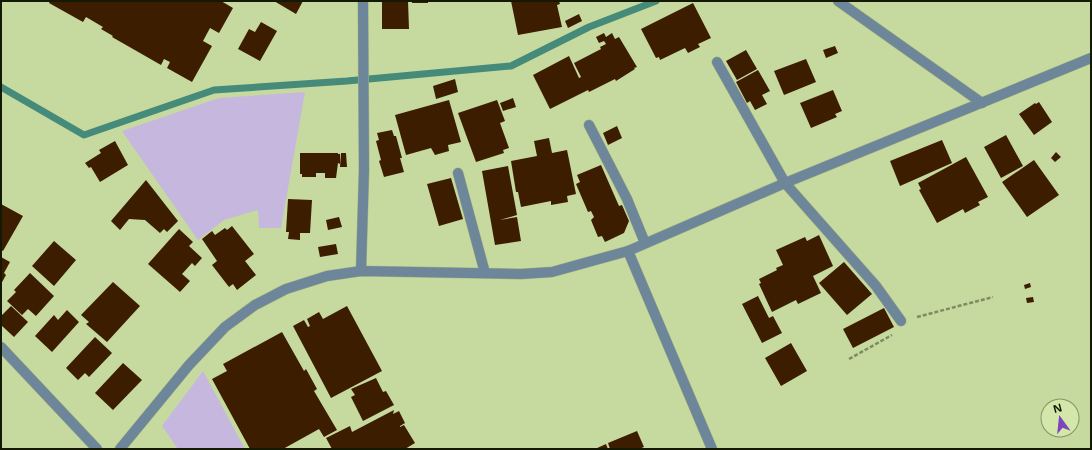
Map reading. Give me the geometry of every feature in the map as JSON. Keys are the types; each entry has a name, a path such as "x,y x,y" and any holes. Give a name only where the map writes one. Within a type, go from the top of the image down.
{"street":[{"path":"361,272 364,170 363,1"},
{"path":"838,1 982,103"},
{"path":"120,449 189,365 225,328 241,314 269,296 302,283 327,276 361,272 485,274 552,272 628,251 785,183 1091,58"},
{"path":"717,62 785,183 876,286 901,321"},
{"path":"589,125 627,199 646,243"},
{"path":"458,173 485,274"},
{"path":"628,251 712,449"},
{"path":"1,347 97,449"}],"path":[{"path":"849,359 896,332 901,321 993,297"}],"shaded area":[{"path":"305,92 281,228 259,228 258,210 224,220 198,240 122,131 219,98"},
{"path":"203,371 245,449 178,449 162,426"}],"building":[{"path":"50,1 221,1 233,8 219,33 210,28 203,41 212,46 192,82 167,68 170,62 164,59 161,65 112,37 113,36 101,29 103,27 86,17 83,22 49,3"},
{"path":"274,1 303,1 296,14"},
{"path":"382,1 408,1 409,29 382,29"},
{"path":"412,1 428,1 428,3 412,3"},
{"path":"511,1 559,1 560,4 557,5 562,27 518,35"},
{"path":"693,3 711,38 698,44 700,47 688,53 685,48 660,60 659,57 656,58 641,29"},
{"path":"579,14 582,21 568,28 565,21"},
{"path":"261,22 277,31 260,61 238,49 249,29 255,32"},
{"path":"604,33 606,37 612,33 615,39 619,37 637,67 616,81 615,79 589,92 588,90 550,109 533,75 569,56 579,78 581,77 574,63 601,49 600,47 606,44 604,41 599,43 596,37"},
{"path":"835,46 838,53 826,58 823,50"},
{"path":"746,50 757,69 737,80 726,61"},
{"path":"806,59 816,82 784,95 774,71"},
{"path":"758,70 770,91 762,95 767,104 755,110 750,101 747,103 736,82"},
{"path":"455,79 458,92 436,99 433,86"},
{"path":"833,90 842,111 835,114 837,117 811,128 800,103"},
{"path":"513,98 516,107 503,111 500,103"},
{"path":"449,100 461,142 448,145 449,151 435,155 431,148 406,155 395,115"},
{"path":"497,100 505,121 500,123 509,148 503,150 504,153 476,162 458,113"},
{"path":"1039,102 1052,122 1034,135 1019,114 1035,103 1036,104"},
{"path":"617,126 622,138 608,145 603,133"},
{"path":"392,130 394,136 396,136 404,172 384,177 379,161 381,160 376,141 379,140 377,133"},
{"path":"1006,135 1023,166 1001,178 984,147"},
{"path":"549,138 552,153 567,150 576,194 567,196 568,202 551,205 551,201 521,207 518,192 516,192 511,161 537,156 534,141"},
{"path":"942,140 952,163 900,186 890,161"},
{"path":"115,141 128,165 100,182 91,167 89,168 85,163 101,153 99,150"},
{"path":"1056,152 1061,157 1055,162 1051,158"},
{"path":"300,153 340,154 340,164 338,163 336,178 325,178 325,173 316,173 316,177 302,177 302,174 300,174"},
{"path":"341,153 346,153 347,167 340,167"},
{"path":"966,157 988,197 978,202 980,205 965,213 963,209 937,223 919,190 921,189 918,183"},
{"path":"1034,160 1059,195 1027,217 1002,182"},
{"path":"601,165 619,206 622,205 629,221 624,233 605,242 602,236 598,237 591,220 594,217 591,211 588,212 576,184 580,182 577,175"},
{"path":"508,166 517,215 500,220 517,217 521,241 495,245 482,171"},
{"path":"451,178 463,219 439,226 427,184"},
{"path":"146,180 178,221 167,232 164,229 160,233 145,220 129,219 120,230 111,221"},
{"path":"288,199 312,200 310,233 300,233 300,240 288,239 289,232 286,232"},
{"path":"1,204 23,216 3,251 1,250"},
{"path":"339,217 342,227 328,230 326,220"},
{"path":"232,226 254,254 245,261 256,275 237,290 233,284 229,287 212,265 217,261 202,239 212,231 215,235 225,228 227,230"},
{"path":"179,229 193,242 189,246 202,258 195,266 192,263 182,274 190,281 180,292 148,264"},
{"path":"819,235 833,266 813,276 821,293 798,304 796,300 772,312 759,284 761,283 759,279 777,270 776,268 783,265 776,250 805,237 807,241"},
{"path":"54,241 76,260 54,286 32,266"},
{"path":"336,244 338,254 320,257 318,247"},
{"path":"1,257 10,262 4,273 6,275 1,284"},
{"path":"844,262 872,294 847,315 819,283"},
{"path":"30,273 54,296 36,316 28,309 22,315 7,301 16,292 14,290"},
{"path":"113,282 140,306 107,342 86,324 89,322 81,315"},
{"path":"1030,283 1031,287 1025,289 1024,285"},
{"path":"758,296 769,318 773,316 782,333 762,343 742,304"},
{"path":"1033,297 1034,302 1027,303 1026,298"},
{"path":"11,306 28,322 14,337 1,325 1,316"},
{"path":"347,306 382,371 331,398 293,326 304,320 308,327 310,326 307,319 319,312 323,319"},
{"path":"884,308 894,327 853,348 843,329"},
{"path":"67,310 79,322 52,352 35,336 54,315 58,320"},
{"path":"282,332 304,371 306,369 317,389 314,391 337,430 324,437 319,429 283,449 250,449 212,379 227,371 223,364"},
{"path":"95,337 112,353 89,377 85,373 78,380 66,368"},
{"path":"791,343 807,371 781,386 765,358"},
{"path":"123,363 142,380 113,410 95,393"},
{"path":"376,378 383,392 386,391 394,405 363,421 351,397 355,395 351,389"},
{"path":"394,410 393,414 399,411 405,423 400,427 404,425 415,443 405,449 332,449 326,438 350,426 352,432"},
{"path":"637,431 644,447 639,449 610,449 608,443"},
{"path":"606,444 608,449 595,449"}],"waterway":[{"path":"1,87 84,135 214,90 347,81 511,66 589,27 656,1"}]}
